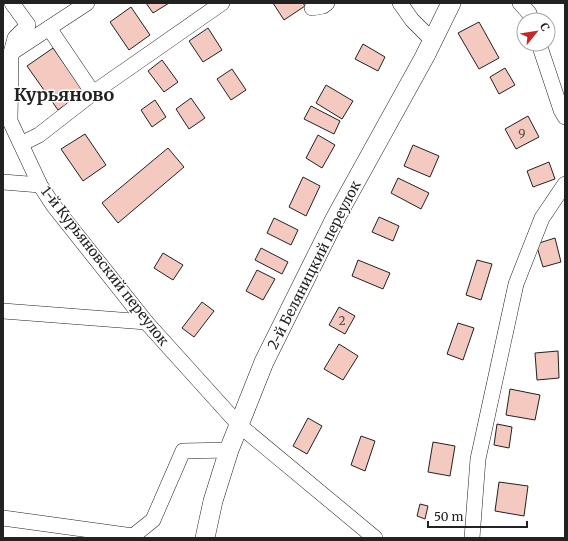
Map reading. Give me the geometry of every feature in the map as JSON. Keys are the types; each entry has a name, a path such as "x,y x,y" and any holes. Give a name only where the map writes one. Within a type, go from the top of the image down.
{"main road":[{"name":"2-й Беляницкий переулок","path":"205,538 213,501 229,450 264,362 333,224 425,56 451,3"}],"street":[{"path":"10,42 28,25 12,3"},
{"path":"10,42 49,28 87,3"},
{"path":"21,144 39,135 92,93 222,3"},
{"path":"312,8 323,6 327,3"},
{"path":"400,3 412,20 433,41"},
{"path":"520,3 528,12"},
{"path":"49,28 92,93"},
{"name":"1-й Курьяновский переулок","path":"10,42 10,121 40,185 53,205 146,322 239,425 375,538"},
{"path":"542,52 565,118"},
{"path":"3,182 40,185"},
{"path":"472,538 478,459 516,284 542,218 565,184"},
{"path":"3,311 146,322"},
{"path":"3,518 133,536 153,520 183,451 229,450"}],"building":[{"path":"146,3 169,3 153,13"},
{"path":"273,3 303,3 305,6 284,20"},
{"path":"131,7 150,35 129,50 110,22"},
{"path":"479,22 499,58 479,69 458,33"},
{"path":"208,28 222,50 203,62 189,41"},
{"path":"363,44 385,57 378,71 355,59"},
{"path":"53,48 84,92 58,110 27,66"},
{"path":"162,60 178,82 164,92 148,71"},
{"path":"505,68 515,85 499,94 490,77"},
{"path":"232,69 246,90 231,100 217,79"},
{"path":"326,85 353,101 342,119 316,103"},
{"path":"191,98 205,118 189,129 176,109"},
{"path":"155,100 166,117 152,127 141,110"},
{"path":"311,106 340,121 334,134 304,119"},
{"path":"528,116 539,137 516,149 505,129"},
{"path":"85,134 106,165 83,181 61,149"},
{"path":"318,135 335,145 322,168 306,158"},
{"path":"413,145 439,156 430,177 404,166"},
{"path":"168,148 184,167 118,223 102,203"},
{"path":"549,162 555,179 533,187 527,171"},
{"path":"303,177 320,186 306,216 289,207"},
{"path":"398,178 429,193 421,209 391,193"},
{"path":"379,217 399,226 393,241 372,232"},
{"path":"274,218 298,230 291,245 267,233"},
{"path":"555,238 561,262 543,267 536,244"},
{"path":"261,248 288,262 282,274 255,260"},
{"path":"163,253 183,265 173,280 154,268"},
{"path":"358,260 390,273 383,289 352,276"},
{"path":"477,260 492,264 481,300 466,295"},
{"path":"257,270 275,279 263,300 246,291"},
{"path":"202,302 214,311 194,337 182,328"},
{"path":"339,307 355,316 345,334 329,325"},
{"path":"458,323 474,328 463,360 447,354"},
{"path":"339,344 358,356 343,380 324,369"},
{"path":"558,351 559,378 537,380 535,353"},
{"path":"510,389 540,395 535,420 506,415"},
{"path":"308,418 322,426 307,454 293,446"},
{"path":"497,424 512,427 509,448 494,445"},
{"path":"361,436 375,441 365,471 351,465"},
{"path":"433,442 455,446 450,476 428,472"},
{"path":"499,482 528,486 524,516 495,511"},
{"path":"420,504 428,506 425,519 417,516"}],"district":[{"name":"Курьяново","path":"64,94"}]}
